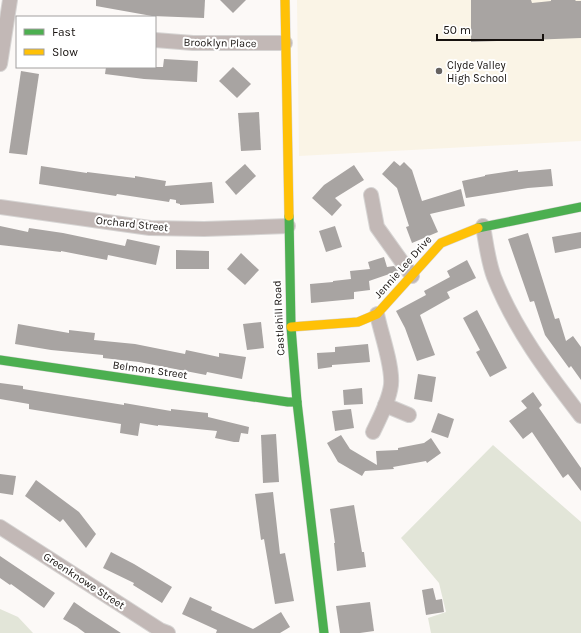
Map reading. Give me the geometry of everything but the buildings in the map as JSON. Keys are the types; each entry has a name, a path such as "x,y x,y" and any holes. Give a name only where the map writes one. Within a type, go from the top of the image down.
{"main road":[{"name":"Castlehill Road","path":"285,0 291,327 297,402 324,633"},
{"name":"Jennie Lee Drive","path":"291,327 358,322 376,314 441,243 482,226 581,207"},
{"name":"Belmont Street","path":"0,360 288,402 297,402"}],"street":[{"path":"0,64 12,21 10,0"},
{"name":"Brooklyn Place","path":"156,40 193,43 285,43"},
{"path":"371,195 377,228 412,276"},
{"name":"Orchard Street","path":"0,207 150,228 204,229 288,226"},
{"path":"482,226 494,276 514,321 530,348 581,416"},
{"path":"373,432 385,405 391,384 390,366 376,314"},
{"path":"385,405 409,415"},
{"name":"Greenknowe Street","path":"0,527 160,630 168,633"}],"shaded area":[{"name":"Clyde Valley High School","path":"297,0 581,0 581,141 299,156"},
{"path":"493,445 581,522 581,633 431,633 428,618 446,612 439,583 401,538"},
{"path":"0,609 18,617 33,633 0,633"}],"traffic: fast":[{"path":"478,228 581,207"},
{"path":"289,216 291,327 297,402 324,633"},
{"path":"0,360 288,402 297,402"}],"traffic: slow":[{"path":"285,0 289,216"},
{"path":"291,327 358,322 377,314 441,243 478,228"}],"place":[{"name":"Clyde Valley High School","path":"439,71"}]}
